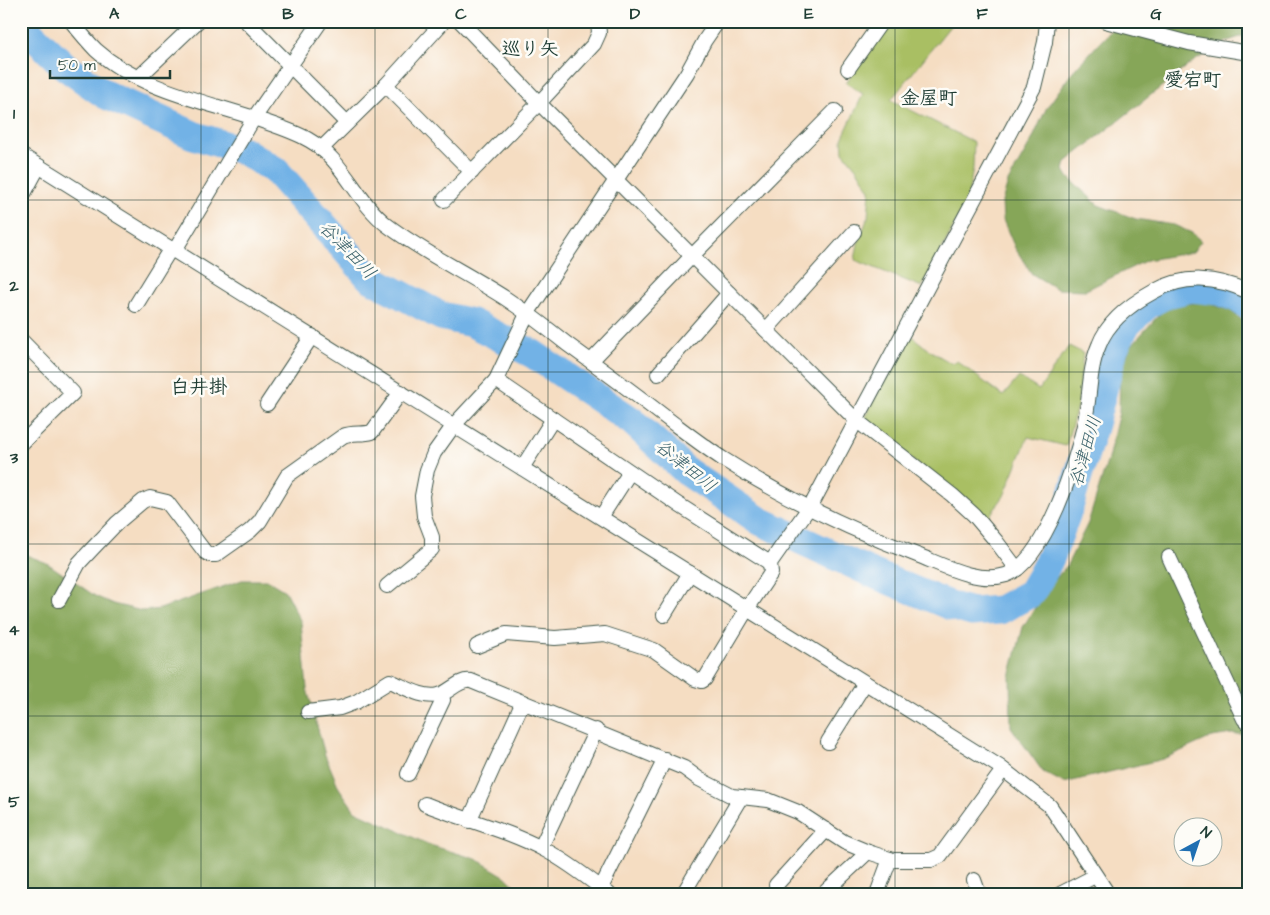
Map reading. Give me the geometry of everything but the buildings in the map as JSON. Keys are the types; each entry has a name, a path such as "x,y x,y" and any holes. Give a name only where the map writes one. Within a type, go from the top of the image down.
{"street":[{"path":"71,21 98,52 138,78 254,118 308,139 321,148 336,163 365,204 382,221 404,238 505,298 722,458 805,513 844,525 955,570 975,575 1002,576 1017,569 1036,549 1063,492 1084,425 1099,344 1118,316 1152,292 1185,279 1202,278 1218,281 1249,292"},
{"path":"138,78 198,21"},
{"path":"246,21 347,123"},
{"path":"136,305 214,187 254,118 321,21"},
{"path":"321,148 386,85 444,21"},
{"path":"460,21 539,103 856,420 952,495 979,521 1017,569"},
{"path":"444,200 594,44 599,33 598,21"},
{"path":"387,586 432,549 432,537 424,516 422,496 427,470 434,453 454,425 498,374 527,314 687,73 718,21"},
{"path":"848,69 882,21"},
{"path":"476,646 506,634 555,638 604,634 654,650 694,680 702,681 705,679 771,573 774,558 813,502 1034,87 1045,42 1047,21"},
{"path":"1105,21 1189,43 1249,53"},
{"path":"386,85 472,172"},
{"path":"590,361 835,111"},
{"path":"21,155 1003,770 1050,806 1108,894"},
{"path":"21,199 39,166"},
{"path":"766,330 854,232"},
{"path":"658,374 729,293"},
{"path":"267,404 312,336"},
{"path":"21,340 73,393 21,444"},
{"path":"498,374 553,420 679,505 774,558"},
{"path":"59,600 79,563 92,548 117,523 150,498 167,502 205,552 210,555 216,555 250,531 260,521 287,476 344,436 350,433 366,434 372,432 401,392"},
{"path":"522,468 553,420"},
{"path":"601,517 630,472"},
{"path":"1170,557 1244,719 1249,724"},
{"path":"664,615 690,573"},
{"path":"308,712 340,708 356,702 390,681 429,696 440,695 466,680 471,681 665,759 684,768 716,789 732,796 768,800 787,807 844,842 890,859 931,860 940,856 1003,770"},
{"path":"828,742 865,683"},
{"path":"408,774 443,700 440,695"},
{"path":"469,821 523,702"},
{"path":"540,848 596,730"},
{"path":"425,804 520,838 568,862 605,891 665,759"},
{"path":"682,894 741,797"},
{"path":"776,885 826,830"},
{"path":"822,894 868,852"},
{"path":"877,894 890,859"},
{"path":"1060,894 1095,876"},
{"path":"974,880 978,894"}],"green space":[{"path":"887,21 954,21 891,100 974,142 973,169 967,201 922,287 855,260 858,243 868,217 870,190 843,152 842,139 863,94 846,83"},
{"path":"1120,21 1249,21 1249,34 1228,41 1194,61 1066,162 1064,170 1068,177 1098,205 1136,219 1174,225 1192,233 1201,241 1193,252 1147,260 1086,290 1057,289 1032,274 1015,248 1003,220 1002,202 1008,182 1032,140 1046,109 1073,71"},
{"path":"1206,302 1231,311 1249,326 1249,734 1212,737 1163,759 1064,783 1043,772 1011,727 1010,677 1023,627 1045,592 1067,565 1088,523 1108,459 1119,412 1120,373 1130,347 1165,308 1181,304"},
{"path":"908,333 929,350 951,363 957,361 1003,396 1019,377 1039,390 1069,346 1083,353 1078,403 1066,446 1028,437 1004,496 985,522 864,419"},
{"path":"21,553 47,563 95,596 113,604 142,611 160,609 242,580 267,580 285,591 301,622 307,689 325,755 339,788 355,811 430,845 476,859 506,877 523,894 21,894"}],"waterway":[{"name":"谷津田川","path":"25,21 30,33 67,68 104,94 193,135 244,151 276,171 370,278 441,316 472,323 533,354 632,421 686,471 760,521 874,574 951,606 972,612 1000,610 1031,593 1041,576 1051,556 1068,510 1094,424 1114,348 1126,325 1148,304 1167,294 1192,288 1220,291 1237,298 1249,306"}],"district":[{"name":"巡り矢","path":"530,48"},
{"name":"愛宕町","path":"1193,79"},
{"name":"金屋町","path":"929,97"},
{"name":"白井掛","path":"199,386"}]}
